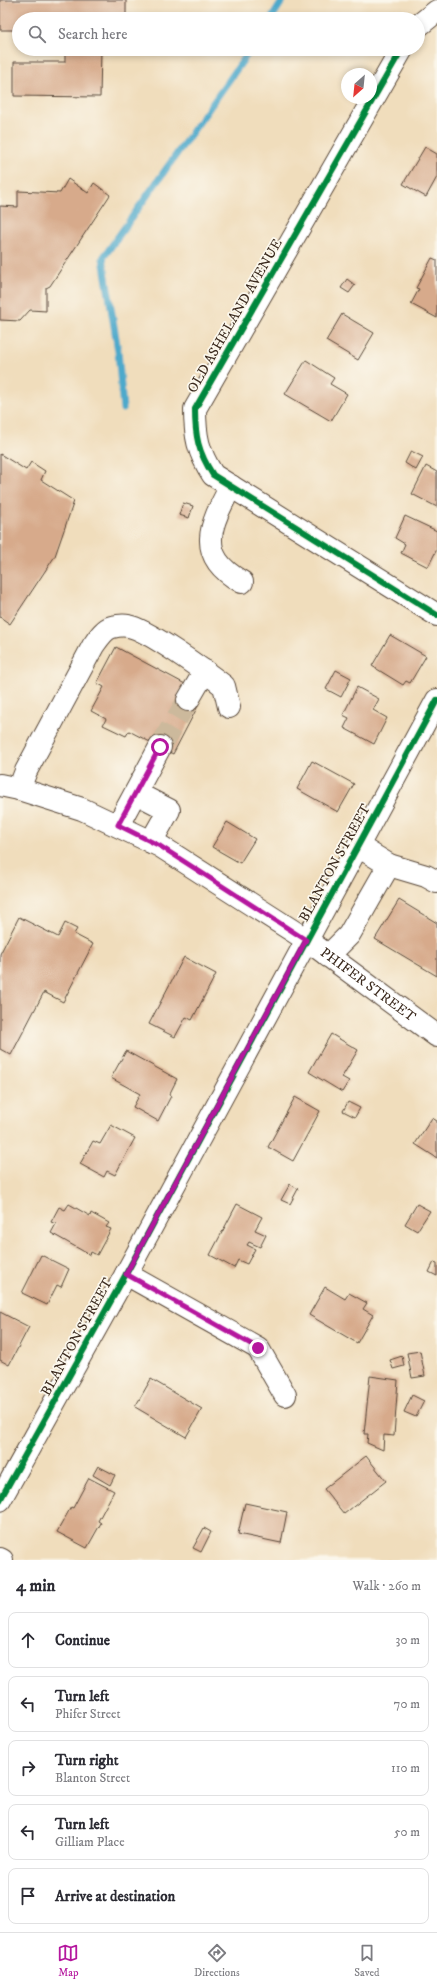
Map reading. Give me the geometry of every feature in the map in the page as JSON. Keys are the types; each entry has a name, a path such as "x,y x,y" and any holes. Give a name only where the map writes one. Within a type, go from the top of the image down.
{"street":[{"path":"425,20 437,11"},
{"name":"OLD ASHELAND AVENUE","path":"398,56 195,410 195,424 202,458 213,475 437,615"},
{"path":"231,486 215,516 210,536 213,553 219,564 242,582"},
{"path":"9,787 26,771 93,646 101,634 112,627 128,626 144,632 205,671 224,686 229,708"},
{"path":"188,700 205,671"},
{"name":"BLANTON STREET","path":"0,1500 126,1274 437,700"},
{"path":"118,825 160,747"},
{"name":"PHIFER STREET","path":"9,787 82,809 151,842 306,940 437,1036"},
{"path":"136,793 170,810 151,842"},
{"path":"358,846 389,865 426,876 437,882"},
{"path":"328,956 348,935 389,865"},
{"path":"126,1274 258,1348 285,1395"}],"building":[{"path":"0,0 126,0 126,12 12,12 12,30 0,30"},
{"path":"65,56 101,56 100,97 14,96 14,62 65,62"},
{"path":"425,147 437,154 437,177 426,197 403,184"},
{"path":"68,179 88,193 94,183 110,195 50,286 46,288 46,311 30,310 20,321 0,320 0,206 18,207 18,191 60,193"},
{"path":"432,258 437,260 437,318 411,304 419,289 416,288"},
{"path":"347,279 355,285 349,293 341,288"},
{"path":"342,314 374,333 358,360 326,341"},
{"path":"306,360 334,378 330,384 347,394 331,421 285,394"},
{"path":"411,451 423,457 416,470 405,463"},
{"path":"0,454 26,470 31,462 45,471 41,480 74,501 55,556 10,624 0,617"},
{"path":"426,466 437,472 437,507 412,494"},
{"path":"183,503 193,506 189,518 179,515"},
{"path":"405,516 437,531 437,549 428,567 401,553 405,544 395,538"},
{"path":"390,635 426,656 410,683 406,681 403,685 372,666"},
{"path":"116,647 185,684 178,695 198,706 173,754 129,731 126,736 103,725 106,719 91,711 104,687 97,683"},
{"path":"336,670 351,678 341,697 326,689"},
{"path":"357,687 379,699 373,710 387,718 374,744 344,728 349,718 343,715"},
{"path":"312,761 354,784 338,812 297,789"},
{"path":"227,822 255,839 240,863 212,847"},
{"path":"399,900 437,923 437,976 375,939"},
{"path":"19,917 58,937 65,923 77,929 74,934 93,944 63,1002 44,992 11,1055 0,1049 0,954"},
{"path":"184,957 216,974 192,1020 186,1017 175,1037 149,1024"},
{"path":"331,1034 358,1050 342,1077 349,1081 342,1092 309,1072"},
{"path":"126,1051 177,1079 169,1095 171,1096 158,1121 133,1107 140,1094 111,1078"},
{"path":"295,1097 320,1111 293,1161 268,1147"},
{"path":"348,1102 360,1108 355,1117 343,1111"},
{"path":"432,1118 437,1121 437,1158 415,1144"},
{"path":"111,1125 135,1138 115,1175 107,1171 104,1177 80,1164 93,1141 100,1144"},
{"path":"290,1184 298,1189 290,1204 281,1200"},
{"path":"69,1204 90,1216 91,1213 109,1223 106,1227 111,1229 97,1255 91,1252 90,1255 51,1233 56,1224 51,1222 59,1207 65,1210"},
{"path":"237,1204 262,1217 255,1230 266,1235 260,1247 249,1242 247,1245 255,1249 247,1264 238,1260 234,1268 210,1255"},
{"path":"417,1204 430,1211 417,1231 405,1224"},
{"path":"41,1255 69,1269 61,1287 57,1285 47,1305 22,1293"},
{"path":"434,1262 437,1263 437,1276 429,1272"},
{"path":"325,1287 345,1299 349,1293 367,1303 363,1309 373,1315 357,1343 309,1315"},
{"path":"0,1312 29,1327 9,1365 0,1360"},
{"path":"420,1351 425,1376 412,1378 407,1353"},
{"path":"402,1356 404,1366 393,1369 390,1360"},
{"path":"370,1376 398,1380 394,1436 384,1435 383,1450 367,1443 368,1434 364,1434"},
{"path":"151,1379 202,1409 186,1437 135,1407"},
{"path":"412,1395 424,1401 416,1417 404,1412"},
{"path":"366,1456 386,1481 344,1514 324,1489"},
{"path":"98,1466 115,1475 110,1485 93,1475"},
{"path":"89,1478 114,1491 98,1521 101,1523 87,1548 57,1532 71,1507 73,1508"},
{"path":"245,1503 287,1512 281,1543 238,1534"},
{"path":"204,1528 211,1532 201,1552 193,1548"}],"waterway":[{"path":"275,12 283,0"},
{"path":"123,409 118,351 103,258 246,56"}],"tunnel":[{"path":"160,747 188,700"}],"cycle path":[{"path":"398,56 195,409 196,427 198,444 213,475 437,615"},
{"path":"0,1500 126,1274 437,700"}],"route":[{"path":"160,747 118,825 160,846 306,940 126,1274 258,1348"}]}
